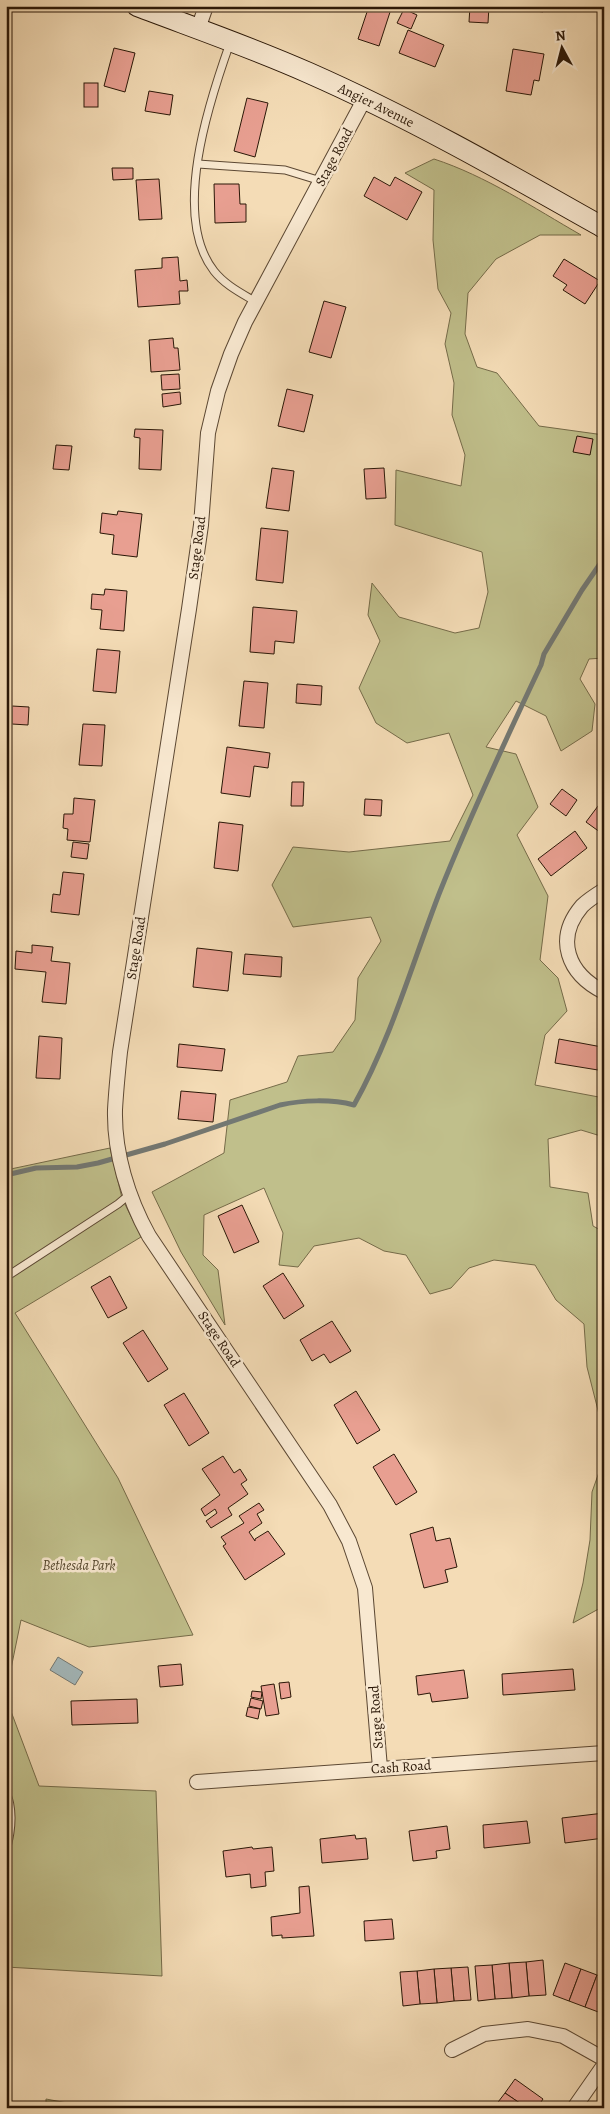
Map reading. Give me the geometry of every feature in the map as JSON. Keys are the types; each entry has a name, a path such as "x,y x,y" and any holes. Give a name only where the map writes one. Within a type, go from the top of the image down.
{"main road":[{"name":"Angier Avenue","path":"137,6 231,40 365,98 499,168 604,228"}],"street":[{"path":"198,29 206,6"},
{"name":"Stage Road","path":"365,98 256,302 231,354 216,398 208,433 201,525 189,610 120,1052 115,1111 123,1167 138,1216 149,1236 330,1505 349,1541 365,1588 380,1768"},
{"path":"604,890 583,906 572,920 567,939 568,956 577,972 589,984 604,992"},
{"name":"Cash Road","path":"198,1782 604,1753"},
{"path":"452,2050 484,2034 528,2029 564,2036 604,2059"},
{"path":"574,2108 604,2065"}],"lane":[{"path":"231,40 203,129 198,164 195,212 199,242 213,270 226,284 256,302"},
{"path":"198,164 285,170 321,181"},
{"path":"6,1277 118,1204 130,1194"},
{"path":"6,1792 11,1803 9,1840 6,1851"}],"green space":[{"path":"434,159 491,183 581,235 540,235 496,259 468,293 465,334 477,367 497,373 539,426 604,435 604,658 589,659 580,679 595,704 592,731 561,751 546,716 516,701 486,747 516,754 538,807 517,835 548,896 540,960 558,978 567,1011 545,1035 535,1085 604,1098 604,1137 581,1130 548,1139 550,1187 588,1193 593,1226 604,1232 604,1434 587,1367 584,1324 556,1300 535,1265 494,1260 469,1268 451,1288 430,1294 406,1255 384,1251 359,1238 314,1246 298,1267 279,1265 283,1233 264,1188 204,1215 203,1255 218,1270 225,1325 181,1252 152,1192 224,1153 230,1100 287,1082 298,1056 333,1052 355,1020 358,978 381,941 371,917 293,927 272,885 293,847 349,852 450,841 473,795 449,733 407,743 376,723 359,688 380,641 368,615 372,583 399,617 455,633 479,628 488,592 482,552 395,525 396,470 461,486 465,455 452,415 454,383 445,344 451,313 438,289 433,240 434,190 405,173"},
{"name":"Bethesda Park","path":"110,1148 122,1198 141,1237 15,1313 118,1478 193,1635 89,1647 21,1620 6,1693 6,1170"},
{"path":"604,1458 604,1606 573,1623 583,1583 590,1540 592,1492"},
{"path":"6,1698 39,1786 156,1791 162,1976 6,1967"},
{"path":"46,2099 94,2108 46,2108"}],"shaded area":[{"path":"58,1657 83,1672 75,1685 50,1670"}],"building":[{"path":"369,6 382,6 391,9 379,46 358,39"},
{"path":"470,6 489,6 488,23 469,22"},
{"path":"528,6 544,6 543,12 528,10"},
{"path":"404,9 417,15 411,29 397,23"},
{"path":"408,30 444,45 435,67 399,53"},
{"path":"114,48 135,53 125,92 104,86"},
{"path":"513,49 544,54 539,81 534,80 531,95 506,91"},
{"path":"84,83 98,83 98,107 84,107"},
{"path":"149,91 173,95 170,115 145,111"},
{"path":"247,98 268,103 255,157 234,151"},
{"path":"112,168 133,168 133,179 113,180"},
{"path":"374,177 390,186 395,177 422,192 407,220 364,196"},
{"path":"159,179 162,219 139,220 136,180"},
{"path":"214,184 239,184 240,204 246,204 246,222 215,223"},
{"path":"178,257 180,281 187,280 188,291 179,291 180,304 138,307 135,270 162,268 162,258"},
{"path":"564,259 600,281 585,304 563,290 567,285 553,276"},
{"path":"324,301 346,307 331,358 309,352"},
{"path":"173,338 174,348 178,348 180,370 151,372 149,340"},
{"path":"179,374 180,389 162,390 161,375"},
{"path":"287,389 313,395 304,432 278,426"},
{"path":"180,392 181,404 163,407 162,394"},
{"path":"135,429 163,430 161,470 139,469 140,438 134,437"},
{"path":"577,436 593,439 590,455 573,452"},
{"path":"56,445 72,446 69,470 53,469"},
{"path":"272,468 294,471 289,511 266,508"},
{"path":"384,468 386,498 366,499 364,469"},
{"path":"118,511 142,514 137,557 112,554 114,535 100,533 102,513 117,515"},
{"path":"261,528 288,531 283,583 256,580"},
{"path":"105,589 127,591 124,631 100,629 102,610 91,609 92,594 104,595"},
{"path":"253,607 297,611 294,643 275,641 274,654 250,652"},
{"path":"97,649 120,651 116,693 93,691"},
{"path":"244,681 268,683 264,728 239,726"},
{"path":"297,684 322,686 321,705 296,703"},
{"path":"12,706 29,707 28,725 12,724"},
{"path":"83,724 105,725 102,766 79,765"},
{"path":"227,747 270,753 268,768 254,766 250,797 221,793"},
{"path":"292,782 304,782 303,806 291,806"},
{"path":"562,789 577,800 566,816 550,804"},
{"path":"74,798 95,800 90,842 67,840 68,829 63,828 64,814 73,814"},
{"path":"604,798 604,835 586,822"},
{"path":"365,799 382,800 381,816 364,815"},
{"path":"219,822 243,825 238,871 214,868"},
{"path":"575,831 587,848 551,876 538,859"},
{"path":"73,842 89,844 87,859 71,857"},
{"path":"63,872 84,874 79,915 51,912 53,894 60,895"},
{"path":"32,945 53,947 51,961 70,963 66,1004 42,1002 46,972 15,969 16,951 32,953"},
{"path":"197,948 232,952 228,991 193,987"},
{"path":"245,954 282,957 281,977 243,974"},
{"path":"39,1036 62,1038 60,1079 36,1078"},
{"path":"559,1039 602,1047 598,1070 555,1063"},
{"path":"179,1044 225,1049 222,1071 177,1067"},
{"path":"181,1091 216,1094 213,1122 178,1119"},
{"path":"242,1205 259,1242 234,1253 218,1216"},
{"path":"283,1273 304,1306 284,1319 263,1286"},
{"path":"110,1276 127,1308 108,1318 91,1287"},
{"path":"332,1321 351,1351 330,1363 324,1354 312,1361 300,1340"},
{"path":"143,1330 168,1369 148,1382 123,1343"},
{"path":"356,1391 380,1430 357,1444 334,1405"},
{"path":"184,1393 209,1433 189,1446 164,1405"},
{"path":"394,1454 417,1492 396,1505 373,1467"},
{"path":"223,1456 234,1473 240,1469 247,1480 241,1484 248,1494 228,1508 232,1515 211,1528 206,1521 217,1513 215,1509 205,1516 201,1509 220,1495 202,1469"},
{"path":"259,1503 264,1510 257,1514 262,1523 249,1532 255,1541 255,1539 268,1531 285,1554 245,1580 223,1546 226,1544 221,1537 244,1523 239,1516"},
{"path":"433,1527 436,1541 450,1538 457,1567 445,1570 448,1582 424,1588 410,1534"},
{"path":"181,1664 183,1685 160,1687 158,1666"},
{"path":"573,1669 575,1690 503,1695 502,1674"},
{"path":"464,1670 468,1698 432,1702 430,1693 418,1695 416,1676"},
{"path":"289,1682 291,1697 281,1699 279,1683"},
{"path":"274,1684 279,1714 266,1716 261,1686"},
{"path":"252,1691 262,1692 261,1699 251,1697"},
{"path":"251,1698 263,1701 261,1709 249,1706"},
{"path":"137,1699 138,1723 72,1725 71,1701"},
{"path":"248,1707 260,1709 258,1719 246,1716"},
{"path":"604,1813 604,1838 565,1843 562,1818"},
{"path":"527,1821 530,1843 484,1848 483,1825"},
{"path":"447,1826 450,1849 436,1851 437,1858 413,1861 409,1831"},
{"path":"355,1835 356,1839 366,1838 368,1859 322,1863 320,1839"},
{"path":"252,1847 253,1849 272,1847 274,1871 265,1872 266,1886 251,1888 250,1874 226,1877 223,1851"},
{"path":"309,1886 314,1936 282,1938 282,1935 272,1936 271,1917 300,1913 299,1887"},
{"path":"392,1919 394,1939 365,1941 364,1921"},
{"path":"543,1960 546,1995 529,1996 526,1962"},
{"path":"526,1962 529,1996 512,1998 509,1963"},
{"path":"509,1963 512,1998 495,1999 492,1965"},
{"path":"565,1963 581,1969 569,2001 553,1995"},
{"path":"492,1965 495,1999 478,2001 475,1966"},
{"path":"468,1967 471,2000 454,2001 451,1968"},
{"path":"451,1968 454,2001 437,2003 434,1969"},
{"path":"434,1969 437,2003 420,2004 417,1971"},
{"path":"581,1969 597,1975 585,2007 569,2001"},
{"path":"417,1971 420,2004 403,2006 400,1972"},
{"path":"597,1975 604,1977 604,2006 601,2013 585,2007"},
{"path":"515,2079 543,2099 537,2108 527,2108 505,2093"},
{"path":"505,2093 527,2108 495,2106"}],"waterway":[{"path":"6,1175 36,1168 77,1167 98,1163 165,1144 280,1105 317,1101 354,1105 390,1028 439,894 463,836 541,665 544,654 582,590 604,558"}]}
